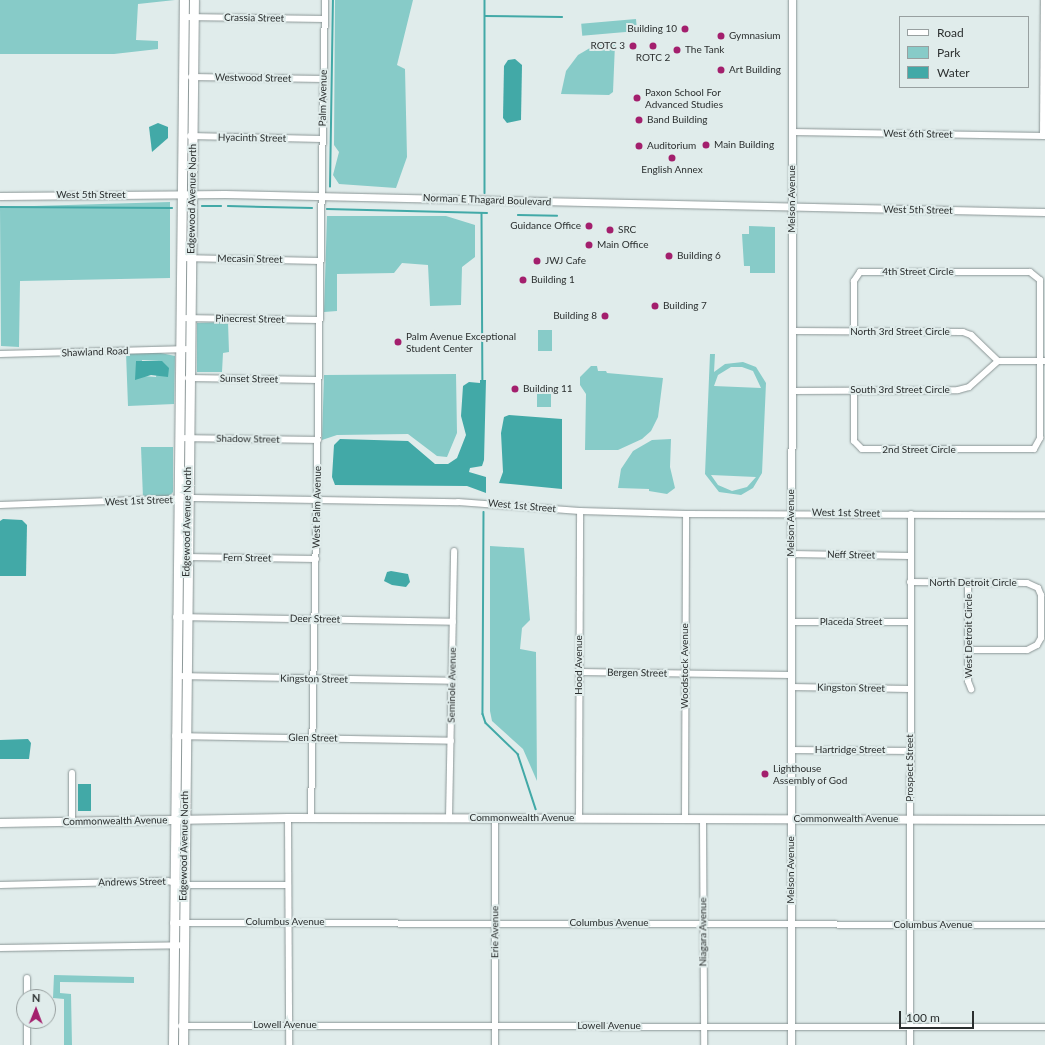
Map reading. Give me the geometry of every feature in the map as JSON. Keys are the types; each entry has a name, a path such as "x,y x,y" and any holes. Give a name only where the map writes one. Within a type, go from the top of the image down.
{"main road":[{"name":"Edgewood Avenue North","path":"182,557 178,500 184,0"},
{"name":"Edgewood Avenue North","path":"173,1045 173,882 176,676 181,617 182,557 188,499 194,0"},
{"name":"Edgewood Avenue North","path":"181,617 185,676 183,1045"},
{"name":"Commonwealth Avenue","path":"0,823 288,818 1045,820"}],"street":[{"name":"Palm Avenue","path":"321,196 325,0"},
{"name":"Melson Avenue","path":"791,1045 792,0"},
{"path":"1044,0 1044,136"},
{"name":"Crassia Street","path":"184,17 325,19"},
{"name":"Westwood Street","path":"183,77 324,79"},
{"name":"West 6th Street","path":"792,132 1044,136"},
{"name":"Hyacinth Street","path":"183,136 322,139"},
{"name":"Norman E Thagard Boulevard","path":"182,195 321,196 792,208"},
{"name":"West 5th Street","path":"0,196 182,195"},
{"name":"West Palm Avenue","path":"312,818 321,196"},
{"name":"West 5th Street","path":"792,208 1045,212"},
{"name":"Mecasin Street","path":"181,258 320,261"},
{"name":"4th Street Circle","path":"854,332 854,281 860,272 1036,274 1040,280 1043,361"},
{"name":"Pinecrest Street","path":"180,318 319,320"},
{"name":"North 3rd Street Circle","path":"792,331 968,333 998,361"},
{"name":"Shawland Road","path":"0,354 190,349"},
{"path":"998,361 1043,361"},
{"name":"South 3rd Street Circle","path":"792,390 964,389 998,361"},
{"name":"2nd Street Circle","path":"854,390 854,441 862,449 1028,450 1038,446 1043,361"},
{"name":"Sunset Street","path":"179,378 318,380"},
{"name":"Shadow Street","path":"179,438 318,440"},
{"name":"West 1st Street","path":"0,505 188,499 317,499 476,503 580,511 686,514 911,514 1045,516"},
{"name":"Hood Avenue","path":"579,818 580,511"},
{"name":"Woodstock Avenue","path":"685,819 686,514"},
{"name":"Prospect Street","path":"910,1045 911,514"},
{"name":"Seminole Avenue","path":"449,818 454,551"},
{"name":"Neff Street","path":"791,554 910,556"},
{"name":"Fern Street","path":"182,557 316,559"},
{"name":"North Detroit Circle","path":"910,582 1035,585 1041,595 1043,620"},
{"name":"West Detroit Circle","path":"968,583 968,650 971,689"},
{"name":"Deer Street","path":"181,617 453,622"},
{"path":"968,650 1027,650 1037,645 1041,638 1043,620"},
{"name":"Placeda Street","path":"791,622 911,622"},
{"name":"Bergen Street","path":"579,672 791,675"},
{"name":"Kingston Street","path":"176,676 452,681"},
{"name":"Kingston Street","path":"791,687 910,689"},
{"name":"Glen Street","path":"175,736 451,741"},
{"name":"Hartridge Street","path":"791,750 910,751"},
{"path":"72,773 72,822"},
{"path":"288,818 289,1045"},
{"name":"Erie Avenue","path":"495,818 495,1045"},
{"name":"Niagara Avenue","path":"703,819 704,1045"},
{"name":"Andrews Street","path":"0,885 173,882 183,884 288,885"},
{"name":"Columbus Avenue","path":"173,923 288,922 1045,925"},
{"path":"0,948 183,944"},
{"path":"27,978 27,989"},
{"name":"Lowell Avenue","path":"173,1026 1045,1027"},
{"path":"27,1029 27,1045"}],"green space":[{"path":"0,0 175,0 138,4 136,40 158,41 158,49 114,54 0,54"},
{"path":"335,0 413,0 397,65 405,69 407,157 396,188 339,184 333,175 339,152 334,145"},
{"path":"636,19 637,31 582,36 581,24"},
{"path":"615,44 613,92 609,95 561,94 566,71 578,55 595,45"},
{"path":"170,202 170,278 20,281 19,347 1,346 0,207"},
{"path":"327,216 446,216 475,225 475,257 462,267 461,305 430,306 428,265 402,263 394,273 337,274 337,311 324,312"},
{"path":"749,226 775,227 775,273 750,273 750,266 744,266 742,234 749,234"},
{"path":"228,322 229,352 223,353 222,372 197,372 197,323"},
{"path":"538,330 552,330 552,351 538,351"},
{"path":"156,352 175,356 174,404 128,406 126,353","holes":["142,360 159,361 156,377 143,376"]},
{"path":"710,354 715,354 714,372 725,364 743,362 756,367 766,383 762,473 753,488 741,495 719,492 705,474","holes":["731,367 742,367 753,371 761,388 714,386 718,375","711,475 756,477 747,487 732,491 718,485"]},
{"path":"591,366 597,366 598,371 606,371 607,373 663,378 658,417 651,431 642,439 618,450 585,450 586,394 580,385 580,377"},
{"path":"456,374 457,433 447,457 437,456 408,434 337,435 322,440 324,375"},
{"path":"537,387 551,387 551,407 537,407"},
{"path":"671,439 670,467 675,488 667,494 649,491 649,489 618,488 621,469 633,451 652,440"},
{"path":"141,447 173,447 173,492 169,497 143,498"},
{"path":"490,546 524,548 530,620 522,628 520,649 536,652 537,781 523,749 492,721 490,711"},
{"path":"54,975 134,977 134,983 60,982 60,993 71,994 72,1045 64,1045 64,999 56,998 56,989 53,989"}],"water":[{"path":"515,59 522,65 521,120 507,123 503,118 504,66 508,60"},
{"path":"158,123 168,127 168,138 152,152 149,127"},
{"path":"136,361 162,361 169,368 168,377 151,375 135,380"},
{"path":"480,380 486,380 484,460 482,466 470,468 469,472 486,477 486,493 467,486 335,485 332,477 334,445 340,439 408,441 435,464 448,464 457,458 466,435 461,416 463,386 469,382 480,383"},
{"path":"509,415 562,419 562,489 499,483 503,472 501,433 504,417"},
{"path":"3,519 22,520 27,525 26,576 0,576 0,521"},
{"path":"391,571 408,574 410,582 406,587 392,585 384,581 387,572"},
{"path":"28,739 31,743 29,759 0,759 0,740"},
{"path":"78,784 91,784 91,811 78,811"}],"waterway":[{"path":"330,187 333,0"},
{"path":"485,0 485,193"},
{"path":"485,16 562,17"},
{"path":"202,206 221,206"},
{"path":"228,206 312,208"},
{"path":"0,207 172,208"},
{"path":"327,209 487,213"},
{"path":"482,213 483,380"},
{"path":"518,215 557,216"},
{"path":"484,512 483,714 486,723 518,754 536,809"}],"place":[{"name":"Building 10","path":"685,29"},
{"name":"Gymnasium","path":"721,36"},
{"name":"ROTC 3","path":"633,46"},
{"name":"ROTC 2","path":"653,46"},
{"name":"The Tank","path":"677,50"},
{"name":"Art Building","path":"721,70"},
{"name":"Paxon School For Advanced Studies","path":"637,98"},
{"name":"Band Building","path":"639,120"},
{"name":"Main Building","path":"706,145"},
{"name":"Auditorium","path":"639,146"},
{"name":"English Annex","path":"672,158"},
{"name":"Guidance Office","path":"589,226"},
{"name":"SRC","path":"610,230"},
{"name":"Main Office","path":"589,245"},
{"name":"Building 6","path":"669,256"},
{"name":"JWJ Cafe","path":"537,261"},
{"name":"Building 1","path":"523,280"},
{"name":"Building 7","path":"655,306"},
{"name":"Building 8","path":"605,316"},
{"name":"Palm Avenue Exceptional Student Center","path":"398,342"},
{"name":"Building 11","path":"515,389"},
{"name":"Lighthouse Assembly of God","path":"765,774"}]}
